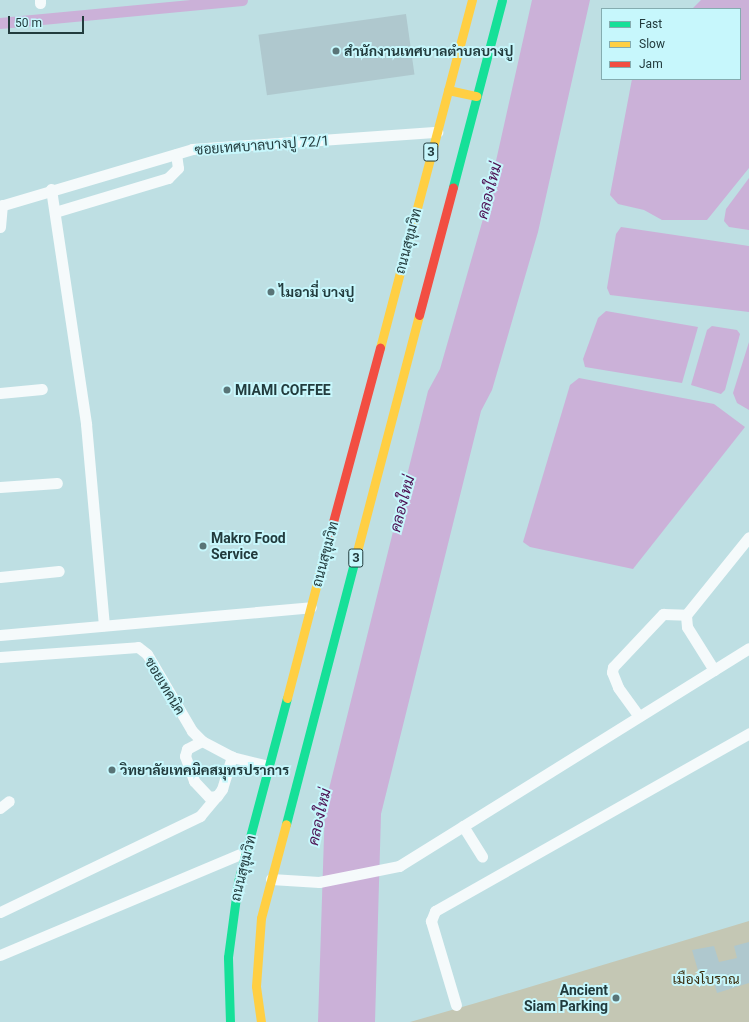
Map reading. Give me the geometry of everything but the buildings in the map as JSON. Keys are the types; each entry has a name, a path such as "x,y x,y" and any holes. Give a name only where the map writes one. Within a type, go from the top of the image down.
{"main road":[{"name":"ถนนสุขุมวิท","path":"230,1022 230,932 247,851 472,0"},
{"name":"ถนนสุขุมวิท","path":"260,1022 256,986 261,918 502,0"},
{"path":"448,90 476,96"}],"street":[{"name":"ซอยเทศบาลบางปู 72/1","path":"1,206 51,189 192,149 437,132"},
{"path":"55,212 168,178 178,168 176,154"},
{"path":"51,189 86,424 104,625"},
{"path":"0,227 1,206"},
{"path":"0,392 42,389"},
{"path":"0,487 57,483"},
{"path":"714,670 687,626 686,615 749,537"},
{"path":"0,577 59,571"},
{"path":"0,635 311,607"},
{"path":"638,715 618,687 612,672 613,666 662,614 686,615"},
{"name":"ซอยเทคนิค","path":"0,657 138,647 147,654 192,731 202,741 232,757 269,766"},
{"path":"271,879 319,882 386,867 399,866 638,715 749,648"},
{"path":"456,1005 431,921 435,911 749,733"},
{"path":"202,741 187,749 187,767 202,793 217,796"},
{"path":"0,912 200,816 217,796 232,757"},
{"path":"0,808 9,801"},
{"path":"463,826 482,856"},
{"path":"0,955 247,851"}],"green space":[{"name":"เมืองโบราณ","path":"749,921 749,1022 410,1022 476,1003"}],"water":[{"name":"คลองใหม่","path":"532,0 590,0 538,232 492,390 481,411 381,814 375,1022 318,1022 325,805 428,391 440,369 483,219"},
{"path":"701,0 749,0 749,168 707,220 662,220 644,210 618,204 610,195 632,80 741,80 741,8 693,8"},
{"path":"749,178 749,230 729,227 724,221 726,209"},
{"path":"621,227 749,246 749,312 610,295 607,288 616,234"},
{"path":"606,311 698,327 682,383 585,367 583,359 598,318"},
{"path":"712,326 737,330 740,334 725,390 721,394 691,385 707,330"},
{"path":"749,342 749,410 737,403 733,393"},
{"path":"579,378 714,404 745,427 633,569 530,547 523,542 570,385"}],"waterway":[{"path":"0,23 242,0"}],"traffic: fast":[{"path":"453,187 502,0"},
{"path":"286,824 355,559"},
{"path":"230,1022 228,957 238,882 287,698"}],"traffic: slow":[{"path":"380,348 472,0"},
{"path":"448,90 476,96"},
{"path":"355,559 419,315"},
{"path":"287,698 330,533"},
{"path":"261,1022 256,986 261,918 286,824"}],"traffic: jam":[{"path":"419,315 453,187"},
{"path":"330,533 380,348"}],"place":[{"name":"สำนักงานเทศบาลตำบลบางปู","path":"336,51"},
{"name":"ไมอามี่ บางปู","path":"271,292"},
{"name":"MIAMI COFFEE","path":"227,390"},
{"name":"Makro Food Service","path":"203,546"},
{"name":"วิทยาลัยเทคนิคสมุทรปราการ","path":"112,770"},
{"name":"Ancient Siam Parking","path":"616,998"}]}
